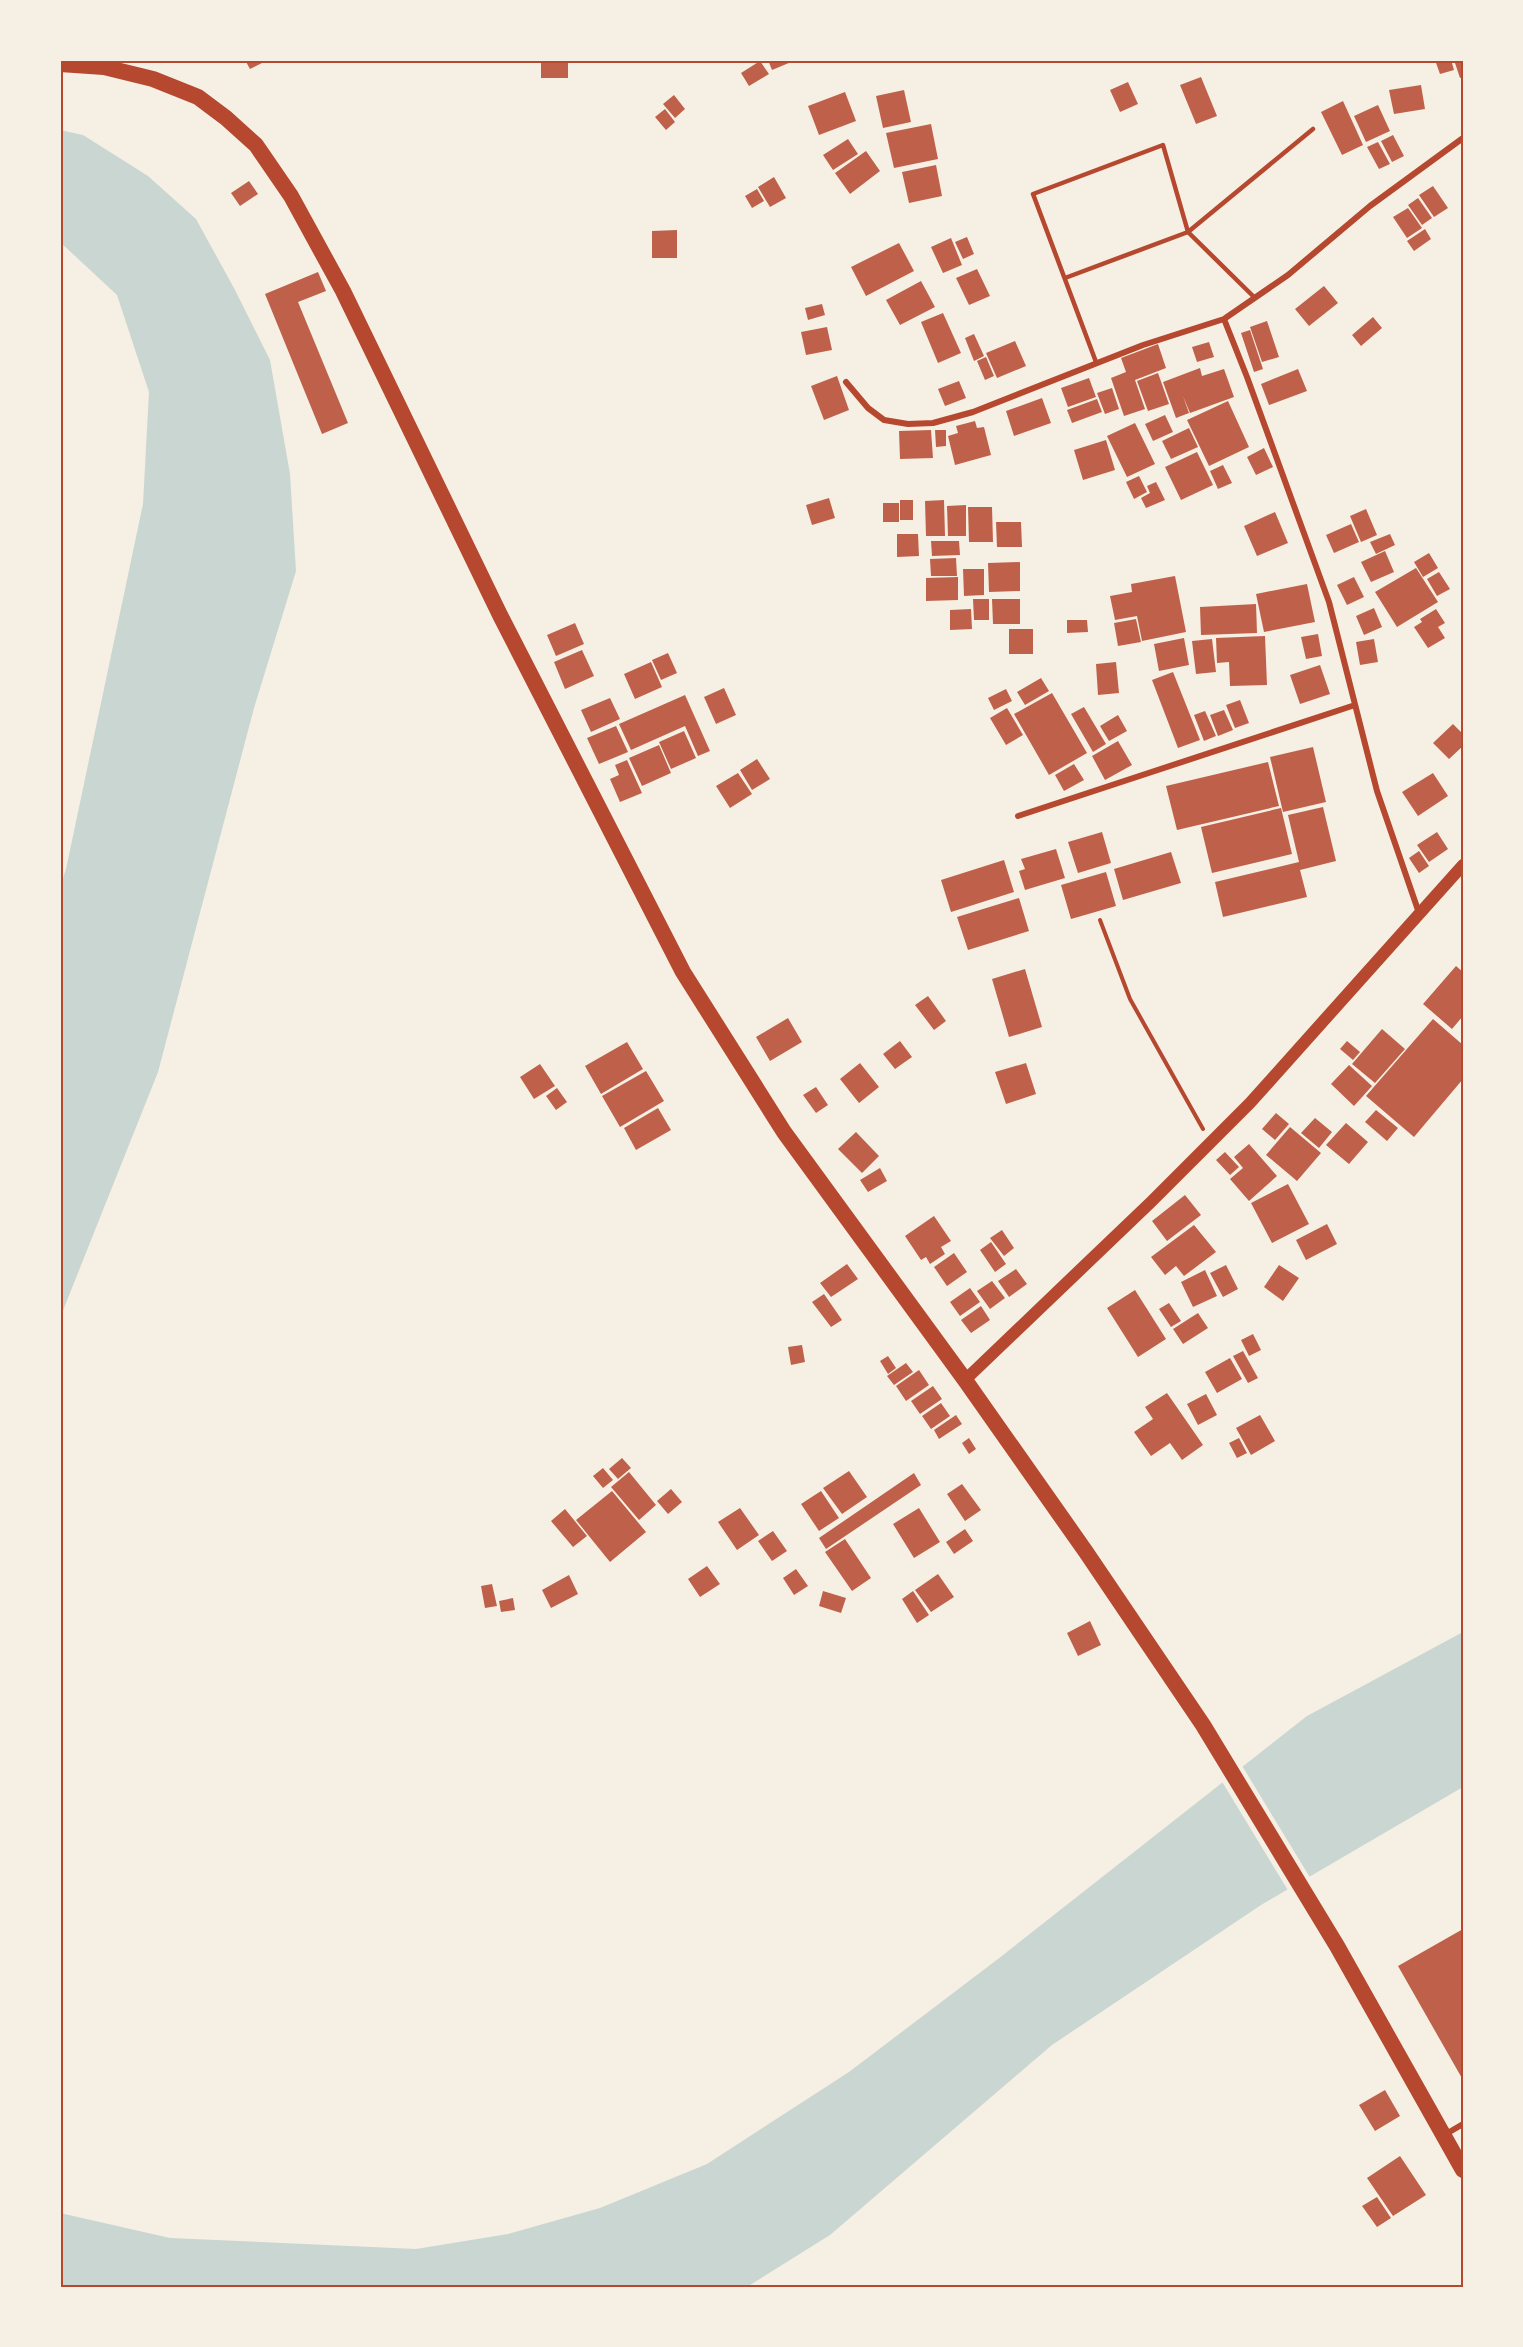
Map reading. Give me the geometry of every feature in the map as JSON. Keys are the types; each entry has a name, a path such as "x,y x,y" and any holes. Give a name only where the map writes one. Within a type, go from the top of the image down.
{"highway":[{"path":"60,64 104,67 153,80 198,97 256,145 291,196 343,291 500,615 683,972 784,1131 965,1380 1086,1552 1203,1725 1337,1946 1463,2170"}],"main road":[{"path":"965,1380 1251,1103 1463,865"}],"street":[{"path":"846,382 868,408 884,420 908,424 933,423 973,412 1096,362 1224,319 1288,276 1370,206 1463,138"},
{"path":"1224,319 1329,602 1377,790 1419,913"},
{"path":"1018,816 1355,705"},
{"path":"1443,2136 1463,2124"}],"lane":[{"path":"1065,278 1188,232 1313,129"},
{"path":"1096,362 1033,194 1163,145 1188,232 1254,297"}],"path":[{"path":"1100,920 1130,999 1210,1143"}],"shaded area":[{"path":"60,130 83,135 148,176 196,219 235,290 270,360 290,474 296,571 254,708 158,1072 60,1318 60,887 66,869 143,504 149,392 117,295 60,242"},
{"path":"1463,1632 1463,1787 1261,1905 1052,2045 830,2235 747,2287 60,2287 60,2213 170,2238 416,2249 508,2234 600,2208 707,2164 849,2072 998,1959 1307,1716"}],"pier":[{"path":"1241,1764 1311,1879 1289,1892 1221,1780"}],"building":[{"path":"245,60 261,60 262,63 250,69"},
{"path":"541,60 568,60 568,78 541,78"},
{"path":"768,60 796,60 772,70"},
{"path":"1435,60 1451,60 1454,70 1440,74"},
{"path":"1454,60 1463,60 1463,77 1460,78"},
{"path":"760,61 769,74 749,86 741,73"},
{"path":"1201,77 1217,116 1196,124 1180,85"},
{"path":"1128,82 1138,104 1120,112 1110,90"},
{"path":"1421,85 1425,109 1394,114 1389,90"},
{"path":"904,90 911,122 883,128 876,96"},
{"path":"845,92 856,121 819,135 808,106"},
{"path":"674,95 685,109 675,118 663,104"},
{"path":"1343,101 1363,145 1342,155 1321,112"},
{"path":"1378,105 1390,131 1366,142 1354,116"},
{"path":"665,109 675,122 666,130 655,117"},
{"path":"931,124 938,159 894,168 886,133"},
{"path":"1393,135 1404,156 1392,162 1381,141"},
{"path":"848,139 858,154 833,170 823,155"},
{"path":"1378,142 1390,164 1379,169 1367,147"},
{"path":"866,151 880,171 850,194 835,173"},
{"path":"936,165 942,196 909,203 902,172"},
{"path":"774,177 786,198 770,207 758,187"},
{"path":"249,181 258,194 240,206 231,193"},
{"path":"1433,186 1448,208 1434,217 1419,195"},
{"path":"757,189 764,201 752,208 745,196"},
{"path":"1418,198 1432,218 1422,225 1408,205"},
{"path":"1408,208 1422,228 1407,238 1393,217"},
{"path":"1425,229 1431,239 1414,251 1407,241"},
{"path":"677,230 677,258 652,258 652,231"},
{"path":"967,237 974,254 963,259 955,242"},
{"path":"951,238 962,265 943,273 931,247"},
{"path":"899,243 914,271 866,296 851,267"},
{"path":"977,269 990,296 969,305 956,278"},
{"path":"318,272 326,291 298,302 348,423 322,434 265,294"},
{"path":"921,281 935,307 900,325 886,300"},
{"path":"1324,286 1338,303 1309,326 1295,309"},
{"path":"822,304 825,315 808,320 805,308"},
{"path":"943,313 961,353 938,363 921,322"},
{"path":"1373,317 1382,328 1361,346 1352,335"},
{"path":"1267,321 1279,357 1262,362 1250,327"},
{"path":"827,327 832,350 806,355 801,332"},
{"path":"1250,330 1263,369 1254,372 1241,333"},
{"path":"974,334 984,356 974,361 965,338"},
{"path":"1015,341 1026,366 997,378 986,353"},
{"path":"1209,342 1214,357 1197,362 1192,347"},
{"path":"1158,344 1166,368 1135,380 1145,409 1124,416 1111,378 1126,372 1121,358"},
{"path":"986,357 994,376 985,380 977,361"},
{"path":"1200,368 1202,376 1224,369 1234,397 1190,413 1183,396 1189,413 1176,418 1163,382"},
{"path":"1298,369 1307,391 1269,405 1261,384"},
{"path":"1158,373 1169,404 1148,411 1137,381"},
{"path":"837,376 849,410 824,420 811,386"},
{"path":"1089,378 1096,397 1068,407 1061,388"},
{"path":"959,381 966,398 945,406 938,389"},
{"path":"1112,388 1119,409 1105,414 1097,393"},
{"path":"1042,398 1051,423 1014,436 1006,411"},
{"path":"1097,399 1102,412 1072,423 1067,410"},
{"path":"1228,401 1249,447 1209,466 1187,420"},
{"path":"1165,415 1173,432 1153,441 1145,424"},
{"path":"975,421 977,428 984,427 991,455 955,465 948,436 958,433 956,426"},
{"path":"1135,423 1155,464 1127,477 1107,436"},
{"path":"1189,428 1198,447 1171,459 1162,441"},
{"path":"931,430 933,458 900,459 899,431"},
{"path":"935,430 946,430 946,446 936,447"},
{"path":"1106,440 1115,470 1083,480 1074,450"},
{"path":"1264,448 1273,467 1256,475 1247,457"},
{"path":"1197,452 1213,485 1181,500 1165,467"},
{"path":"1223,465 1232,483 1218,489 1210,471"},
{"path":"1139,476 1147,492 1134,499 1126,482"},
{"path":"1156,482 1165,500 1146,508 1141,498 1150,493 1147,486"},
{"path":"829,498 835,518 812,525 806,505"},
{"path":"900,500 913,500 913,520 900,520"},
{"path":"944,500 945,536 926,536 925,501"},
{"path":"883,503 899,503 899,522 883,522"},
{"path":"966,505 966,536 948,536 947,506"},
{"path":"968,507 992,507 993,542 969,542"},
{"path":"1366,509 1377,535 1361,542 1350,516"},
{"path":"1275,512 1288,543 1257,556 1244,526"},
{"path":"996,522 1021,522 1022,547 997,547"},
{"path":"1351,524 1359,542 1334,553 1326,535"},
{"path":"897,534 918,534 919,556 897,557"},
{"path":"1390,534 1395,545 1376,554 1370,542"},
{"path":"931,541 959,541 960,555 932,556"},
{"path":"1385,551 1394,572 1371,582 1361,562"},
{"path":"1429,553 1438,568 1423,577 1414,562"},
{"path":"956,558 957,576 931,576 930,559"},
{"path":"1020,562 1020,591 989,592 988,563"},
{"path":"1416,568 1438,602 1397,627 1375,592"},
{"path":"963,569 984,569 984,595 964,596"},
{"path":"1439,572 1450,589 1437,596 1427,579"},
{"path":"1175,576 1186,632 1142,641 1137,616 1115,620 1110,596 1132,592 1131,584"},
{"path":"958,577 958,600 926,601 926,578"},
{"path":"1354,577 1364,597 1347,605 1337,585"},
{"path":"1307,584 1315,622 1264,632 1256,594"},
{"path":"973,599 989,599 989,620 974,620"},
{"path":"992,599 1020,599 1020,624 993,624"},
{"path":"1256,604 1257,633 1201,635 1200,607"},
{"path":"1374,608 1382,627 1364,635 1356,616"},
{"path":"971,609 972,629 950,630 950,610"},
{"path":"1436,609 1445,623 1438,627 1445,638 1428,648 1414,627 1422,622 1420,619"},
{"path":"1136,619 1141,642 1118,646 1114,623"},
{"path":"1067,620 1087,620 1088,632 1067,633"},
{"path":"575,623 584,644 556,656 547,635"},
{"path":"1009,629 1033,629 1033,654 1009,654"},
{"path":"1318,634 1322,656 1306,659 1301,637"},
{"path":"1265,636 1267,685 1230,686 1229,662 1217,663 1216,638"},
{"path":"1184,638 1189,665 1159,671 1154,644"},
{"path":"1212,639 1216,672 1196,674 1192,641"},
{"path":"1374,639 1378,662 1360,665 1356,642"},
{"path":"582,650 594,676 565,689 554,662"},
{"path":"668,653 677,673 661,680 652,660"},
{"path":"651,662 662,687 635,699 624,674"},
{"path":"1116,662 1119,693 1098,695 1096,664"},
{"path":"1320,665 1330,694 1300,704 1290,675"},
{"path":"1173,672 1200,740 1178,748 1152,680"},
{"path":"1041,678 1049,691 1025,705 1017,692"},
{"path":"724,688 736,715 716,724 704,697"},
{"path":"1006,689 1012,701 994,710 988,698"},
{"path":"1052,693 1087,753 1049,775 1014,714"},
{"path":"685,695 710,751 698,756 685,726 631,750 619,724"},
{"path":"610,698 620,719 591,732 581,710"},
{"path":"1240,700 1249,723 1235,728 1226,705"},
{"path":"1084,707 1106,744 1093,752 1071,714"},
{"path":"1007,708 1023,735 1006,745 990,718"},
{"path":"1224,710 1233,730 1218,736 1210,715"},
{"path":"1205,711 1216,736 1204,741 1194,715"},
{"path":"1118,715 1127,731 1109,741 1100,726"},
{"path":"1453,724 1463,734 1463,746 1449,759 1433,743"},
{"path":"616,726 628,752 599,764 587,738"},
{"path":"684,731 696,758 671,769 659,742"},
{"path":"1118,741 1132,765 1105,780 1092,756"},
{"path":"659,745 671,773 642,786 629,758"},
{"path":"1313,747 1326,802 1283,812 1270,757"},
{"path":"757,759 770,779 752,790 740,770"},
{"path":"627,760 642,793 620,802 610,779 619,775 615,765"},
{"path":"1268,762 1279,806 1177,830 1166,786"},
{"path":"1074,764 1084,780 1064,791 1055,775"},
{"path":"738,773 752,794 730,808 716,786"},
{"path":"1433,773 1448,796 1418,816 1402,792"},
{"path":"1323,807 1336,861 1300,870 1307,897 1223,917 1215,882 1299,862 1288,815"},
{"path":"1281,808 1292,854 1212,873 1201,827"},
{"path":"1102,832 1111,863 1078,873 1068,842"},
{"path":"1437,832 1448,849 1429,862 1417,845"},
{"path":"1056,849 1065,878 1025,890 1019,871 1025,869 1021,859"},
{"path":"1419,851 1429,866 1419,873 1409,858"},
{"path":"1171,852 1181,883 1123,900 1114,869"},
{"path":"1004,860 1014,892 951,912 941,880"},
{"path":"1106,872 1116,906 1071,919 1061,885"},
{"path":"1019,898 1029,931 968,950 957,917"},
{"path":"1456,966 1463,972 1463,1016 1452,1029 1423,1004"},
{"path":"1025,969 1042,1027 1009,1037 992,979"},
{"path":"928,996 946,1021 934,1030 915,1005"},
{"path":"788,1018 802,1042 770,1061 756,1037"},
{"path":"1433,1019 1463,1045 1463,1079 1414,1137 1366,1096"},
{"path":"1382,1029 1405,1049 1375,1083 1352,1064"},
{"path":"900,1041 912,1057 895,1069 883,1054"},
{"path":"1347,1041 1360,1052 1353,1060 1340,1049"},
{"path":"627,1042 643,1069 601,1094 585,1066"},
{"path":"860,1063 879,1087 859,1103 840,1079"},
{"path":"1026,1063 1036,1094 1006,1104 995,1072"},
{"path":"540,1064 555,1086 534,1099 520,1077"},
{"path":"1349,1065 1372,1086 1354,1106 1331,1084"},
{"path":"646,1071 664,1101 620,1127 602,1096"},
{"path":"816,1087 828,1105 816,1113 803,1095"},
{"path":"557,1088 567,1102 556,1110 546,1096"},
{"path":"658,1108 671,1130 636,1150 624,1128"},
{"path":"1376,1110 1398,1128 1387,1141 1365,1122"},
{"path":"1276,1113 1289,1124 1275,1140 1262,1129"},
{"path":"1315,1118 1332,1132 1319,1148 1301,1133"},
{"path":"1346,1123 1368,1142 1349,1164 1326,1145"},
{"path":"1290,1127 1321,1153 1297,1181 1266,1155"},
{"path":"856,1132 879,1156 862,1173 838,1149"},
{"path":"1249,1144 1277,1176 1249,1201 1230,1179 1243,1168 1234,1157"},
{"path":"1225,1152 1239,1167 1230,1175 1216,1160"},
{"path":"880,1168 887,1181 868,1192 860,1180"},
{"path":"1288,1184 1309,1224 1272,1243 1251,1203"},
{"path":"1185,1195 1201,1215 1167,1241 1152,1221"},
{"path":"934,1216 951,1241 941,1247 945,1254 930,1264 926,1257 921,1260 905,1236"},
{"path":"1327,1224 1337,1244 1306,1260 1296,1240"},
{"path":"1194,1225 1216,1252 1184,1276 1176,1266 1165,1275 1151,1257"},
{"path":"1002,1230 1014,1248 1004,1256 990,1238"},
{"path":"991,1242 1006,1264 995,1272 980,1250"},
{"path":"954,1253 967,1272 947,1286 934,1267"},
{"path":"847,1264 858,1279 831,1297 820,1283"},
{"path":"1226,1265 1238,1289 1223,1297 1210,1273"},
{"path":"1279,1265 1299,1278 1283,1301 1264,1287"},
{"path":"1016,1269 1027,1284 1009,1297 998,1281"},
{"path":"1205,1270 1217,1296 1193,1307 1181,1282"},
{"path":"992,1281 1005,1298 990,1309 977,1291"},
{"path":"970,1288 980,1302 960,1316 950,1302"},
{"path":"1135,1290 1166,1339 1138,1357 1107,1308"},
{"path":"824,1294 842,1320 831,1327 812,1302"},
{"path":"1169,1303 1181,1321 1171,1327 1159,1309"},
{"path":"981,1306 990,1320 971,1333 961,1320"},
{"path":"1198,1313 1208,1328 1183,1344 1173,1329"},
{"path":"1253,1334 1261,1350 1249,1356 1241,1340"},
{"path":"802,1345 805,1362 791,1365 788,1347"},
{"path":"1243,1351 1258,1378 1248,1383 1233,1356"},
{"path":"888,1356 896,1368 888,1374 880,1361"},
{"path":"1230,1358 1242,1379 1217,1393 1205,1372"},
{"path":"906,1363 913,1372 894,1385 887,1376"},
{"path":"919,1370 929,1385 906,1401 896,1386"},
{"path":"933,1386 942,1399 920,1414 911,1401"},
{"path":"1167,1393 1203,1445 1182,1460 1170,1443 1151,1456 1134,1432 1153,1419 1145,1407"},
{"path":"1206,1394 1217,1415 1198,1425 1187,1404"},
{"path":"941,1403 950,1416 931,1429 922,1416"},
{"path":"956,1415 962,1424 939,1439 934,1430"},
{"path":"1260,1415 1275,1441 1251,1455 1236,1428"},
{"path":"969,1438 976,1449 969,1454 962,1443"},
{"path":"1239,1438 1247,1453 1237,1458 1229,1443"},
{"path":"622,1458 631,1468 618,1479 609,1469"},
{"path":"603,1468 613,1480 603,1488 593,1476"},
{"path":"849,1471 867,1497 842,1514 823,1488"},
{"path":"629,1472 656,1505 639,1520 611,1487"},
{"path":"914,1473 921,1485 826,1549 819,1538"},
{"path":"962,1484 981,1510 965,1521 947,1494"},
{"path":"671,1489 682,1502 668,1514 657,1501"},
{"path":"612,1491 646,1532 610,1562 576,1520"},
{"path":"821,1491 839,1518 819,1531 801,1504"},
{"path":"740,1508 759,1535 737,1550 718,1522"},
{"path":"919,1508 940,1542 914,1558 893,1524"},
{"path":"565,1509 587,1536 573,1547 551,1521"},
{"path":"965,1529 973,1541 954,1554 946,1542"},
{"path":"773,1531 787,1551 772,1561 758,1541"},
{"path":"845,1539 871,1578 852,1591 825,1552"},
{"path":"707,1566 720,1584 700,1597 688,1579"},
{"path":"796,1569 808,1586 794,1595 783,1578"},
{"path":"938,1574 954,1597 931,1612 915,1590"},
{"path":"569,1575 578,1594 551,1608 542,1590"},
{"path":"492,1584 497,1606 485,1608 481,1586"},
{"path":"823,1591 846,1598 841,1613 819,1606"},
{"path":"913,1591 929,1615 917,1623 902,1599"},
{"path":"513,1598 515,1610 501,1612 499,1601"},
{"path":"1090,1621 1101,1645 1078,1656 1067,1633"},
{"path":"1463,1929 1463,2080 1398,1966"},
{"path":"1385,2090 1400,2116 1375,2131 1359,2105"},
{"path":"1400,2156 1426,2195 1393,2216 1367,2178"},
{"path":"1377,2197 1391,2218 1377,2227 1362,2206"}]}
